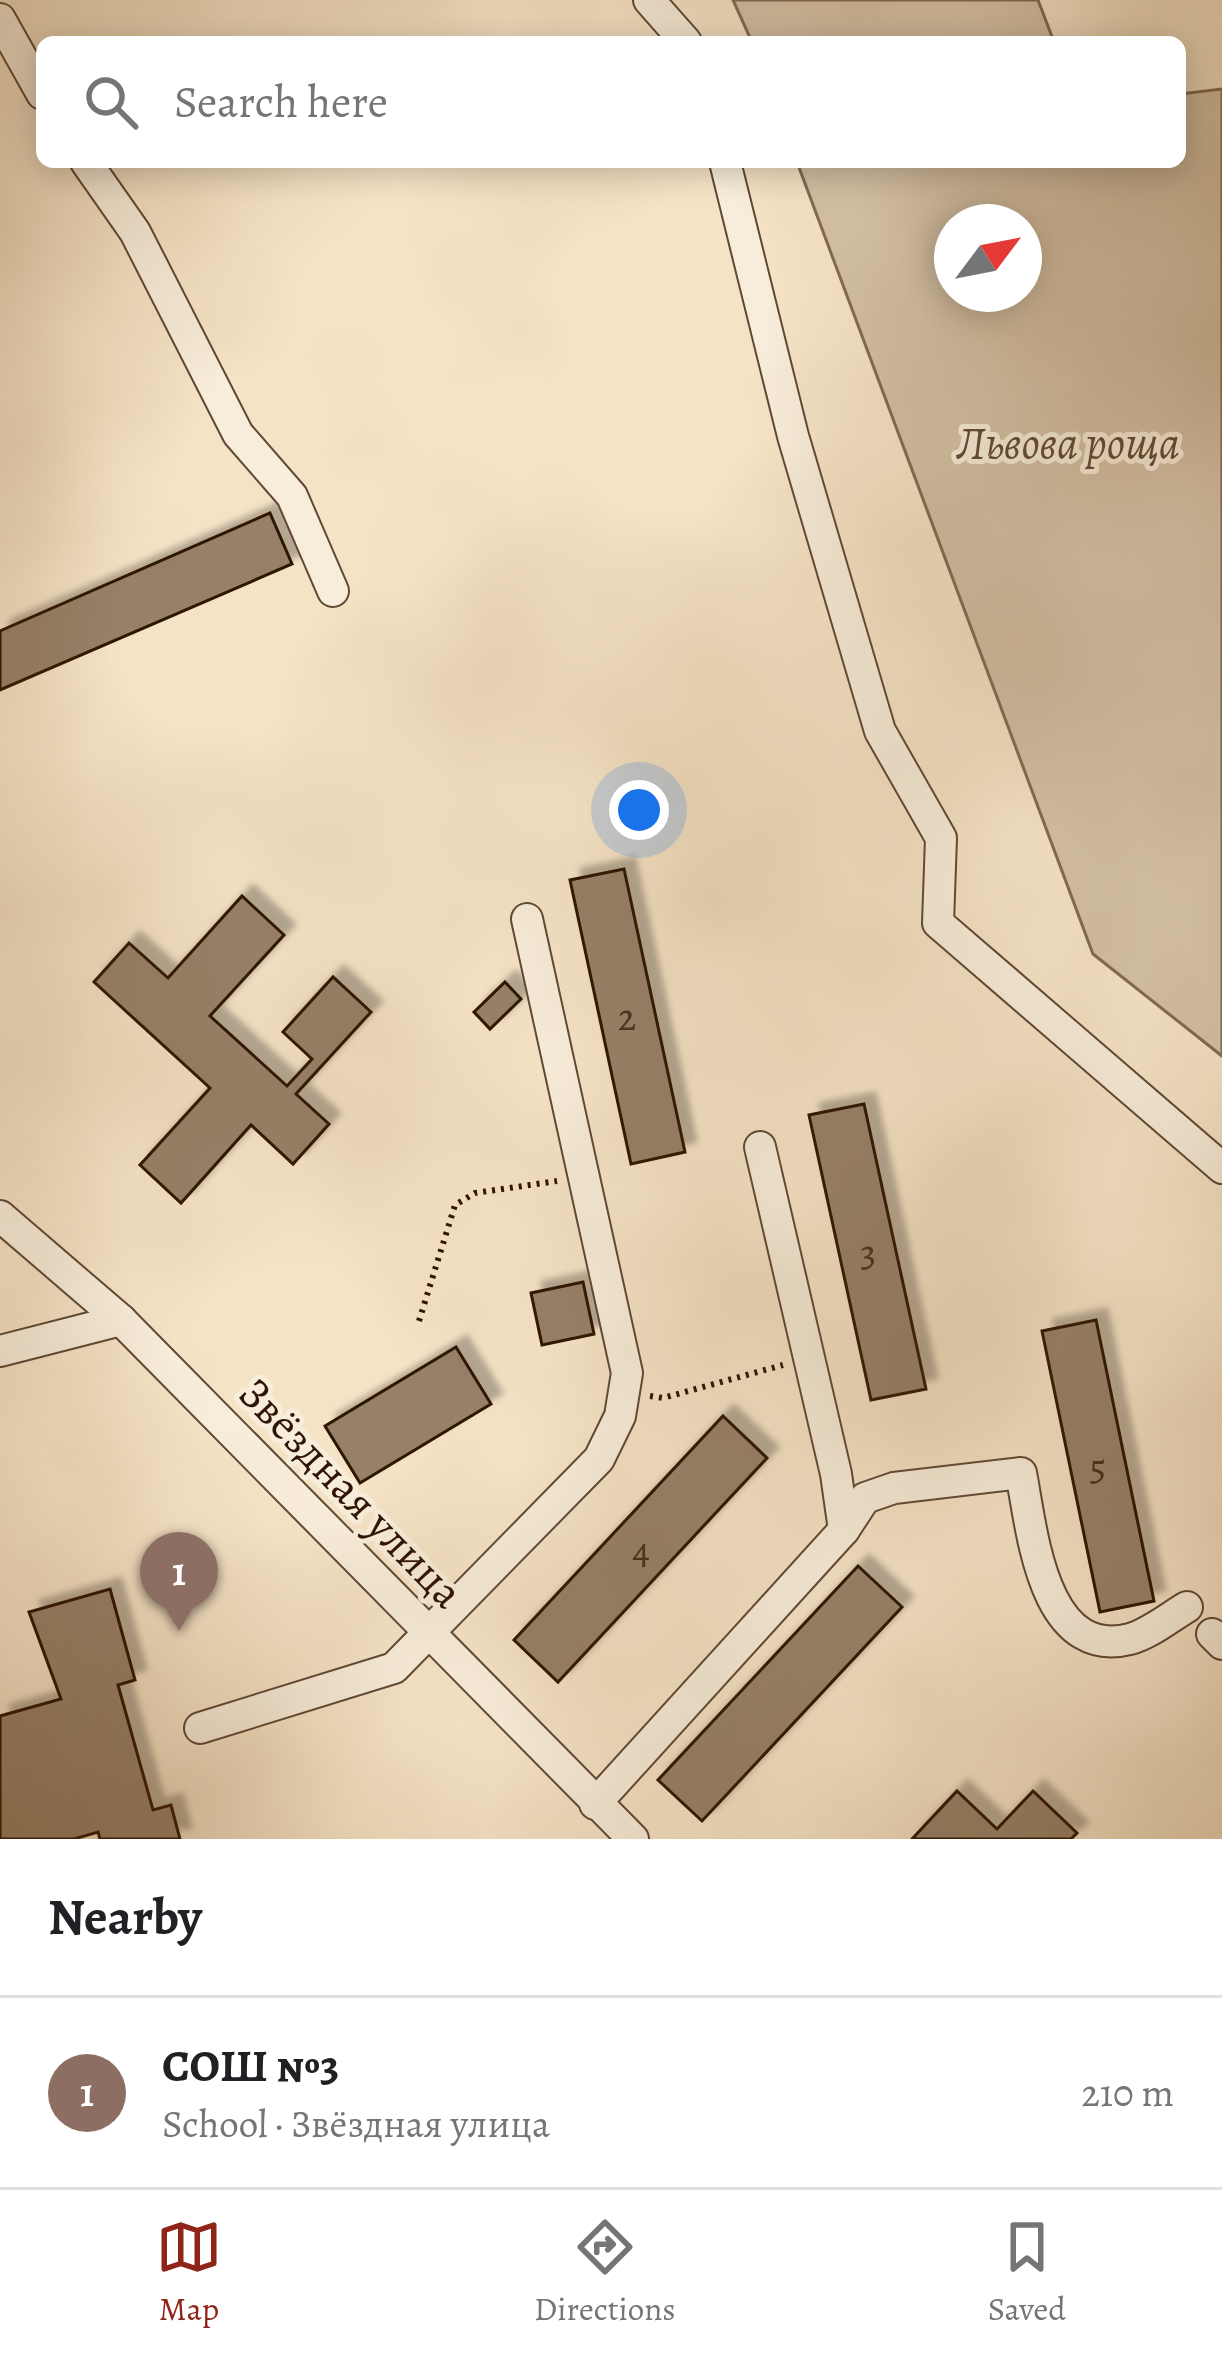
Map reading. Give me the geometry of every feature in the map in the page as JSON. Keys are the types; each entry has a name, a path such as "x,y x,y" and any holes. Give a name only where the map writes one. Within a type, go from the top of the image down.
{"street":[{"path":"26,0 0,17 36,83"},
{"path":"649,0 681,36"},
{"path":"90,168 136,232 238,434 292,496 333,591"},
{"path":"726,168 793,436 880,731 941,838 938,922 1222,1168"},
{"path":"200,1728 394,1668 598,1459 620,1416 627,1373 527,919"},
{"path":"760,1147 844,1529"},
{"name":"Звёздная улица","path":"0,1216 121,1320 633,1839"},
{"path":"0,1351 121,1320"},
{"path":"595,1804 844,1529 865,1498 894,1488 1021,1473 1044,1584 1063,1615 1092,1638 1129,1639 1187,1607"}],"path":[{"path":"419,1321 455,1205 475,1193 584,1178"},
{"path":"624,1392 663,1398 809,1357"}],"green space":[{"path":"733,0 1038,0 1052,36 749,36"},
{"name":"Львова роща","path":"1222,89 1222,1056 1093,954 799,168 1186,168 1186,93"}],"building":[{"path":"270,513 292,564 0,690 0,631"},
{"path":"624,869 685,1152 631,1164 570,880"},
{"path":"242,896 284,935 210,1016 287,1086 312,1059 283,1032 333,977 371,1012 296,1094 329,1124 293,1164 251,1125 181,1203 140,1165 210,1088 94,982 129,943 168,978"},
{"path":"505,982 521,999 490,1029 474,1012"},
{"path":"864,1104 926,1389 871,1400 809,1115"},
{"path":"583,1282 594,1334 542,1345 531,1293"},
{"path":"1096,1320 1154,1601 1100,1612 1042,1331"},
{"path":"456,1347 491,1404 360,1483 325,1426"},
{"path":"723,1416 767,1458 558,1682 514,1640"},
{"path":"858,1566 902,1607 702,1821 658,1780"},
{"path":"110,1589 135,1680 118,1685 153,1810 171,1805 180,1839 100,1839 98,1832 74,1839 0,1839 0,1716 61,1699 29,1612"},
{"path":"957,1791 997,1829 1033,1791 1077,1833 1071,1839 912,1839"}],"place":[{"name":"СОШ №3","path":"179,1631"}]}
